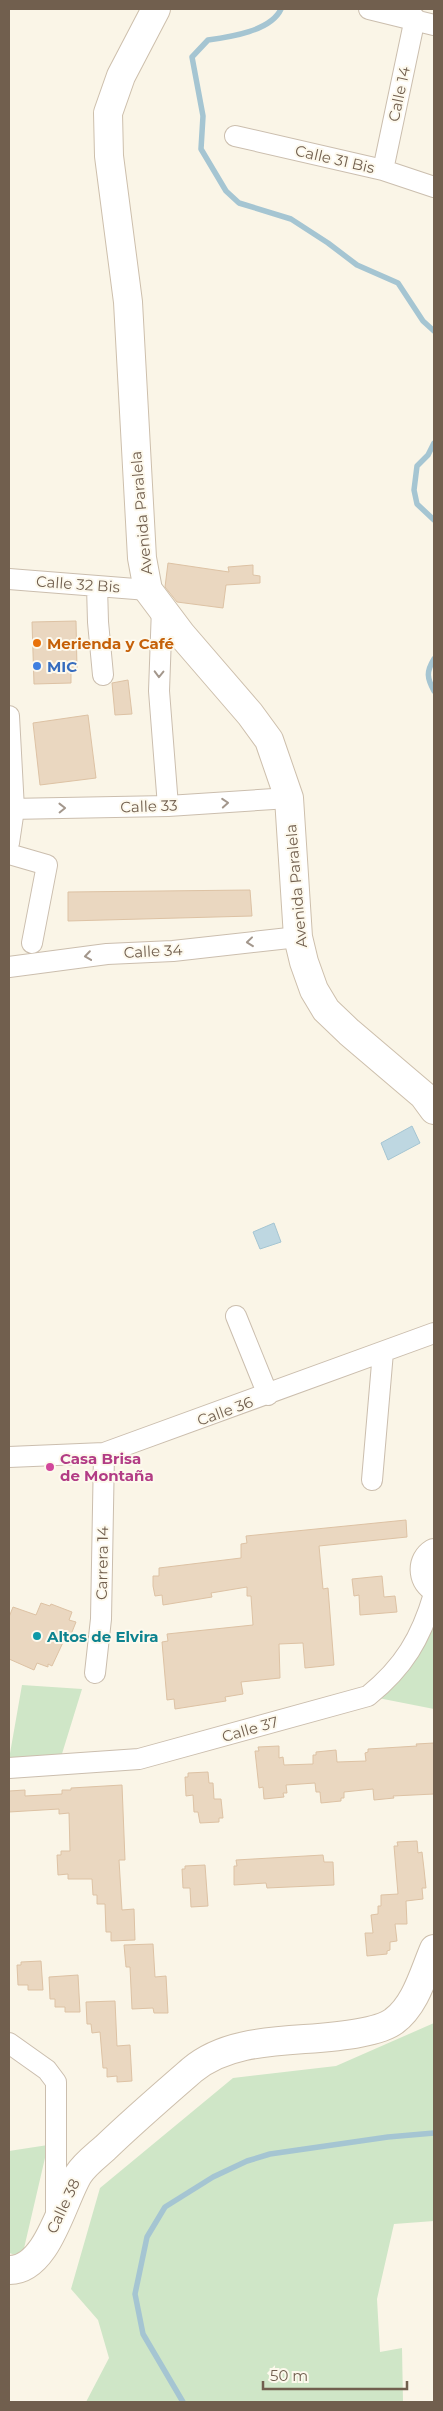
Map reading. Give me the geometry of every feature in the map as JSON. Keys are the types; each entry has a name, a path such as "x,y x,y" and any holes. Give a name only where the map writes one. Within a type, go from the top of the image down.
{"main road":[{"name":"Avenida Paralela","path":"156,9 121,76 108,113 109,156 128,302 142,558 155,599 181,634 250,714 269,740 289,798 298,937 314,990 326,1010 422,1095 434,1110"},
{"path":"434,1553 426,1563 424,1571 426,1578 434,1587"},
{"name":"Calle 38","path":"9,2270 28,2266 45,2245 78,2173 140,2115 200,2063 216,2054 273,2041 336,2038 371,2031 394,2021 411,2002 434,1949"}],"street":[{"path":"369,9 415,18 434,24"},
{"name":"Calle 14","path":"383,170 415,18"},
{"name":"Calle 31 Bis","path":"235,136 383,170 434,187"},
{"name":"Calle 32 Bis","path":"9,579 97,586 155,599"},
{"path":"97,586 103,675"},
{"path":"155,599 159,691 168,806"},
{"path":"9,716 11,809 9,844"},
{"name":"Calle 33","path":"11,809 168,806 289,798"},
{"path":"9,854 47,865 32,943"},
{"name":"Calle 34","path":"9,967 106,954 173,951 298,937"},
{"path":"236,1316 268,1395"},
{"name":"Calle 36","path":"9,1457 104,1454 434,1333"},
{"path":"372,1480 383,1352"},
{"name":"Carrera 14","path":"95,1673 101,1619 104,1454"},
{"name":"Calle 37","path":"9,1768 139,1759 368,1696 389,1679 410,1653 428,1617 434,1594"},
{"path":"9,2042 47,2070 56,2082 56,2221"}],"green space":[{"path":"434,1594 434,1709 368,1696 389,1679"},
{"path":"22,1685 82,1689 61,1757 9,1759"},
{"path":"434,2023 434,2221 394,2224 377,2299 380,2352 402,2348 403,2402 86,2402 109,2358 98,2320 71,2289 100,2188 233,2078 336,2066"},
{"path":"48,2145 22,2257 9,2253 9,2151"}],"water":[{"path":"412,1126 420,1143 388,1160 381,1143"},
{"path":"274,1223 281,1242 260,1249 253,1232"}],"building":[{"path":"168,563 229,572 228,567 253,565 253,575 260,576 260,583 226,585 223,608 177,602 165,587"},
{"path":"76,621 77,669 71,669 71,683 34,684 32,622"},
{"path":"128,680 132,714 115,715 112,683"},
{"path":"88,715 96,778 40,785 33,723"},
{"path":"250,890 252,916 68,921 68,892"},
{"path":"406,1520 407,1537 319,1546 323,1589 328,1588 334,1665 305,1668 303,1643 279,1644 280,1678 241,1682 243,1694 225,1697 226,1701 175,1709 174,1699 167,1700 162,1642 168,1641 167,1634 253,1625 251,1596 247,1596 247,1587 211,1593 212,1597 163,1605 162,1595 155,1596 153,1586 153,1576 159,1576 159,1568 241,1558 241,1544 247,1543 246,1536"},
{"path":"382,1576 384,1597 395,1596 397,1612 360,1615 359,1595 354,1596 352,1579"},
{"name":"Altos de Elvira","path":"41,1603 50,1606 51,1604 72,1612 69,1620 76,1622 70,1637 66,1636 52,1666 48,1664 48,1667 37,1663 34,1670 9,1659 9,1617 13,1607 36,1615"},
{"path":"434,1743 434,1794 393,1796 394,1798 374,1800 373,1789 344,1792 344,1798 341,1798 341,1801 321,1803 320,1792 316,1792 315,1783 286,1785 287,1793 283,1793 284,1797 264,1799 263,1787 259,1788 255,1751 259,1751 258,1747 279,1746 279,1758 283,1757 284,1765 313,1764 313,1755 316,1755 316,1752 336,1750 337,1762 366,1761 365,1753 368,1752 368,1749"},
{"path":"208,1772 209,1783 213,1783 214,1799 221,1799 223,1818 219,1818 219,1822 200,1823 198,1812 194,1812 193,1795 186,1796 185,1777 188,1777 188,1773"},
{"path":"122,1785 125,1860 119,1860 122,1910 134,1909 135,1940 111,1941 111,1932 106,1932 105,1904 97,1904 97,1895 93,1895 92,1879 68,1879 68,1874 58,1875 57,1855 61,1855 61,1851 70,1851 69,1813 59,1814 59,1809 9,1812 9,1791 25,1790 25,1796 62,1794 62,1790 71,1790 71,1788"},
{"path":"417,1841 418,1853 422,1852 426,1888 422,1888 423,1899 406,1901 407,1924 395,1924 397,1941 390,1942 390,1950 387,1951 387,1954 367,1956 365,1933 373,1933 371,1915 378,1914 378,1906 381,1906 381,1895 398,1894 394,1846 398,1846 397,1842"},
{"path":"323,1855 324,1862 333,1862 334,1885 267,1888 266,1883 234,1885 234,1866 237,1866 236,1860"},
{"path":"205,1865 208,1906 191,1907 190,1888 183,1888 182,1869 185,1869 185,1866"},
{"path":"153,1944 155,1977 166,1976 168,2013 154,2013 153,2008 132,2009 130,1967 126,1967 124,1945"},
{"path":"41,1961 43,1990 28,1990 28,1985 18,1985 17,1965 21,1965 21,1962"},
{"path":"78,1975 80,2012 65,2012 65,2007 55,2007 55,1999 50,1999 49,1977"},
{"path":"115,2001 117,2046 130,2045 132,2081 117,2082 117,2076 107,2077 107,2068 103,2068 100,2032 92,2033 91,2024 87,2024 86,2002"}],"waterway":[{"path":"281,9 276,17 259,28 238,35 208,40 192,57 203,116 201,149 226,191 239,203 291,219 357,265 398,283 423,321 434,331"},
{"path":"434,443 428,455 417,466 414,490 417,504 434,520"},
{"path":"434,659 428,675 434,691"},
{"path":"183,2402 143,2334 135,2294 147,2237 165,2207 213,2177 247,2161 270,2154 388,2137 434,2133"}],"place":[{"name":"Merienda y Café","path":"37,643"},
{"name":"MIC","path":"37,666"},
{"name":"Casa Brisa de Montaña","path":"50,1467"},
{"name":"Altos de Elvira","path":"37,1636"}]}
